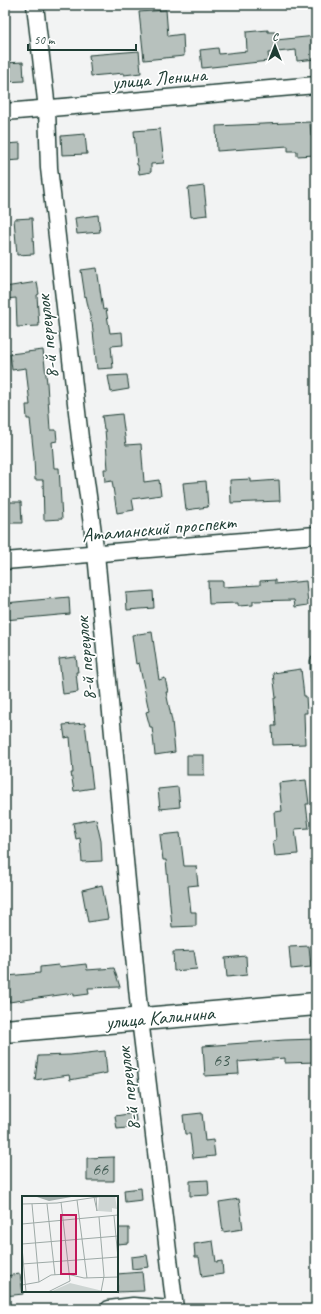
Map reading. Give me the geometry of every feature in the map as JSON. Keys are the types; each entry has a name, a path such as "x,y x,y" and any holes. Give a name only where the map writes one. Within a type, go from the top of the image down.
{"main road":[{"name":"улица Калинина","path":"5,1031 316,1004"}],"street":[{"name":"8-й переулок","path":"35,5 47,109 50,168 56,228 80,438 96,554 140,1019 175,1309"},
{"name":"улица Ленина","path":"5,112 316,85"},
{"name":"Атаманский проспект","path":"5,561 316,535"},
{"path":"109,1309 133,1306 171,1309"}],"lane":[{"path":"315,660 316,706"}],"building":[{"path":"166,10 168,36 183,34 184,56 144,60 139,12"},
{"path":"268,30 268,32 275,32 276,40 316,36 316,59 297,61 296,50 268,53 269,61 202,68 200,50 218,48 219,54 247,51 246,32"},
{"path":"139,51 141,73 91,76 89,55"},
{"path":"23,62 24,81 5,82 5,63"},
{"path":"310,122 311,136 316,136 316,155 297,156 297,151 288,151 288,146 217,151 216,126"},
{"path":"160,129 164,163 151,164 151,172 139,174 134,131"},
{"path":"85,134 87,154 62,155 61,136"},
{"path":"20,143 20,160 5,161 5,144"},
{"path":"204,186 207,215 191,217 188,188"},
{"path":"98,215 100,232 77,234 75,218"},
{"path":"32,218 34,254 17,255 14,219"},
{"path":"97,268 103,310 106,309 110,333 122,332 123,345 111,346 113,368 97,369 92,322 86,296 85,297 81,270"},
{"path":"37,282 39,294 37,295 39,326 17,327 16,298 5,299 5,287"},
{"path":"43,350 50,430 56,430 57,441 52,442 54,468 59,468 62,519 44,520 43,480 35,480 30,419 27,419 26,405 30,405 26,368 12,370 10,354"},
{"path":"127,375 129,389 111,392 108,376"},
{"path":"122,414 126,445 141,444 144,482 159,480 161,495 132,499 134,510 117,513 112,481 105,482 104,469 108,469 105,429 102,416"},
{"path":"251,479 251,482 279,480 280,501 231,503 230,480"},
{"path":"206,481 208,507 186,510 183,483"},
{"path":"5,502 21,502 22,523 5,523"},
{"path":"275,580 275,584 306,581 308,605 295,607 294,600 253,601 253,605 238,606 238,603 209,604 208,581 223,581 223,587 260,585 260,581"},
{"path":"153,591 154,608 127,610 126,593"},
{"path":"69,597 70,614 5,620 5,603"},
{"path":"152,632 159,680 165,678 168,692 166,692 172,721 175,752 155,755 152,727 150,727 146,712 149,711 139,663 136,664 132,635"},
{"path":"76,657 78,692 63,694 59,659"},
{"path":"301,669 304,696 306,696 307,713 304,713 305,744 273,745 272,726 276,726 274,698 276,698 273,673"},
{"path":"85,723 93,788 74,791 71,773 73,773 70,737 65,738 63,725"},
{"path":"187,755 204,755 204,775 187,775"},
{"path":"306,780 309,804 306,804 309,828 295,829 298,854 275,856 273,841 276,840 274,812 282,811 279,783"},
{"path":"178,787 180,807 160,809 158,789"},
{"path":"96,819 101,841 102,861 82,862 80,838 76,839 73,823"},
{"path":"180,833 184,866 196,866 198,885 188,886 191,912 196,912 196,926 172,927 166,860 163,860 160,835"},
{"path":"102,885 108,919 88,922 82,890"},
{"path":"309,946 311,967 291,969 289,947"},
{"path":"194,951 197,969 174,971 173,952"},
{"path":"246,956 247,975 227,977 225,958"},
{"path":"86,964 87,970 114,968 120,987 88,988 89,994 74,996 74,993 9,1002 7,976 40,973 40,967 58,965 59,967"},
{"path":"316,1039 316,1062 285,1063 285,1058 238,1062 239,1074 205,1076 203,1046"},
{"path":"105,1051 107,1073 70,1080 69,1075 35,1080 38,1056 70,1055"},
{"path":"135,1113 137,1127 117,1129 115,1116"},
{"path":"202,1113 205,1141 213,1140 215,1156 193,1158 190,1134 185,1134 183,1115"},
{"path":"114,1157 114,1181 87,1181 87,1158"},
{"path":"208,1180 209,1195 190,1196 190,1181"},
{"path":"141,1188 142,1200 125,1202 124,1190"},
{"path":"239,1199 243,1229 223,1232 219,1202"},
{"path":"118,1228 129,1228 129,1243 118,1244"},
{"path":"213,1241 216,1262 222,1261 223,1274 202,1277 199,1257 195,1257 194,1244"},
{"path":"147,1255 149,1267 132,1269 131,1257"},
{"path":"142,1272 144,1291 118,1292 118,1274"},
{"path":"20,1274 23,1294 5,1296 5,1276"}]}
